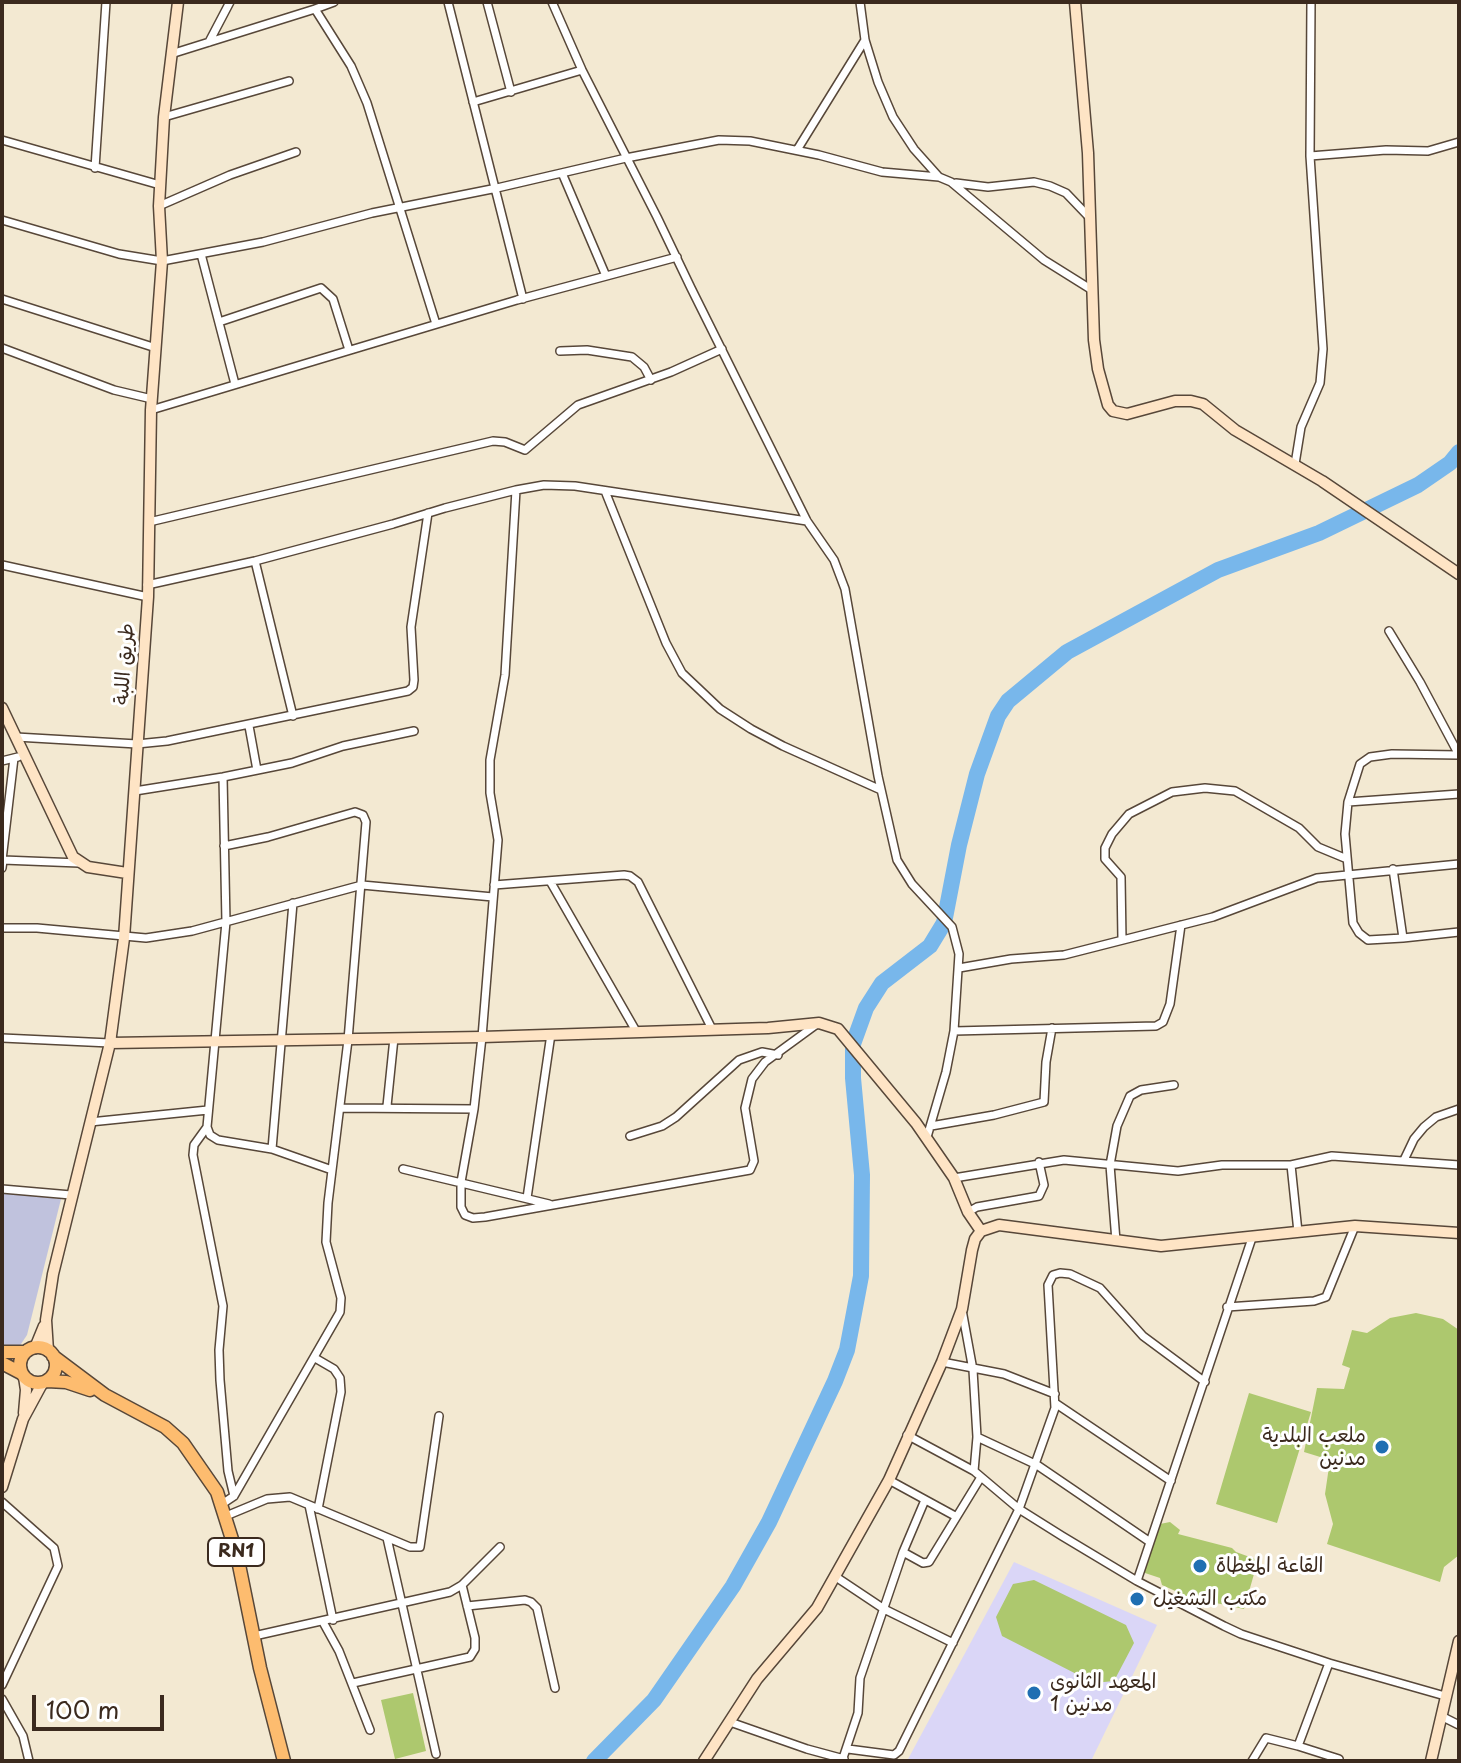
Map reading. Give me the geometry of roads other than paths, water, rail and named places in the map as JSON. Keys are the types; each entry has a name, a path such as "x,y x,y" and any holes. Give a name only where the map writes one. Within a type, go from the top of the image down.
{"main road":[{"path":"2,1352 40,1352 55,1367 45,1382"},
{"path":"22,1375 20,1360 40,1352"},
{"name":"RN1","path":"40,1352 105,1395 165,1427 183,1443 204,1471 224,1510 284,1761"},
{"name":"RN1","path":"2,1363 32,1382 66,1382 105,1395"}],"street":[{"path":"95,168 106,2"},
{"name":"طريق اللبة","path":"40,1352 71,1195 110,1043 124,938 148,591 151,405 162,261 160,185 164,117 178,2"},
{"path":"209,42 230,2"},
{"path":"171,54 334,2"},
{"path":"448,2 523,299"},
{"path":"487,2 511,92"},
{"path":"552,2 582,70 807,521 834,560 845,589 881,790 897,860 952,927 957,940 959,968 954,1031 929,1131"},
{"path":"860,2 865,40 893,117 914,149 939,177"},
{"path":"1075,2 1088,153 1098,369 1108,405 1113,411 1127,414 1175,401 1203,404 1235,430 1322,481 1459,574"},
{"path":"1295,464 1301,427 1320,383 1323,349 1310,156 1311,2"},
{"path":"315,9 360,86 436,324"},
{"path":"797,150 865,40"},
{"path":"473,102 582,70"},
{"path":"164,117 289,81"},
{"path":"2,140 160,185"},
{"path":"2,220 119,254 162,261 263,242 400,207 719,140 750,141 882,172 939,177 951,182 988,187 1034,182 1066,193 1089,217"},
{"path":"1310,156 1400,149 1428,151 1459,142"},
{"path":"159,206 230,175 296,152"},
{"path":"562,173 606,276"},
{"path":"951,182 1044,260 1092,290"},
{"path":"201,254 235,384"},
{"path":"2,348 151,405 235,384 677,257"},
{"path":"219,322 321,288 333,299 349,350"},
{"path":"2,299 52,312 156,348"},
{"path":"149,522 493,441 525,450 578,405 651,380 722,349"},
{"path":"560,351 587,350 632,357 644,367 651,380"},
{"path":"2,565 148,591 428,513 544,485 575,486 807,521"},
{"path":"516,490 505,675 490,760 490,793 498,840 482,1037 474,1109 461,1182 461,1207 465,1215 473,1218 750,1170 754,1161 745,1108 752,1079 765,1062 819,1023"},
{"path":"605,491 666,643 682,673 720,709 751,729 881,790"},
{"path":"16,737 137,744 249,726 408,691 413,687 411,627 428,513"},
{"path":"255,561 293,716"},
{"path":"1389,631 1459,755 1392,754 1370,757 1360,764 1348,802 1345,826 1353,923 1359,933 1372,940 1459,932"},
{"path":"2,708 16,737 19,756 79,863"},
{"path":"249,726 257,770"},
{"path":"135,791 292,763 343,746 414,731"},
{"path":"2,761 19,756"},
{"path":"2,868 6,806 19,756"},
{"path":"223,777 226,922 207,1127 210,1135 218,1140 272,1149 332,1170"},
{"path":"1122,940 1121,877 1105,859 1105,848 1129,814 1172,792 1205,788 1235,791 1299,828 1318,847 1347,859"},
{"path":"1348,802 1459,794"},
{"path":"224,846 355,812 363,815 366,822 348,1040 326,1242 341,1306 337,1320 224,1510"},
{"path":"2,860 79,863 127,873"},
{"path":"959,968 1011,959 1064,955 1240,908 1307,880 1459,864"},
{"path":"1393,869 1403,938"},
{"path":"494,885 624,875 638,882 712,1029"},
{"path":"550,881 636,1031"},
{"path":"2,928 13,926 124,938 168,936 362,885 493,897"},
{"path":"272,1149 293,903"},
{"path":"954,1031 1156,1026 1163,1022 1170,1004 1181,925"},
{"path":"2,1038 110,1043 348,1040 819,1023 838,1029 929,1131 968,1212 981,1231"},
{"path":"929,1131 1044,1102 1052,1028"},
{"path":"527,1198 551,1034"},
{"path":"387,1106 394,1038"},
{"path":"630,1136 662,1126 676,1117 739,1060 762,1052 778,1055"},
{"path":"1116,1241 1110,1165 1117,1126 1130,1096 1141,1090 1174,1085"},
{"path":"341,1108 474,1109"},
{"path":"1404,1160 1424,1127 1436,1117 1459,1109"},
{"path":"90,1122 208,1110"},
{"path":"207,1127 194,1145 193,1155 223,1306 220,1380 228,1471 234,1496"},
{"path":"954,1178 1064,1160 1178,1171 1222,1165 1291,1165 1332,1156 1459,1165"},
{"path":"968,1212 977,1207 1039,1196 1044,1185 1039,1162"},
{"path":"1291,1165 1298,1232"},
{"path":"403,1169 551,1204"},
{"path":"2,1189 71,1195"},
{"path":"704,1761 757,1679 817,1608 889,1480 942,1362 962,1309 972,1250 981,1231 999,1225 1161,1246 1355,1226 1459,1233"},
{"path":"1227,1307 1322,1299 1328,1294 1355,1226"},
{"path":"1137,1581 1252,1238"},
{"path":"848,1749 897,1754 1019,1509 1037,1465 1055,1398 1048,1285 1051,1278 1060,1273 1084,1279 1100,1288 1143,1336 1205,1382"},
{"path":"962,1309 972,1367 977,1437 974,1471"},
{"path":"315,1358 339,1374 341,1392 318,1509"},
{"path":"942,1362 1004,1374 1055,1398 1171,1481"},
{"path":"2,1487 23,1419 26,1390 22,1375"},
{"path":"23,1419 45,1382"},
{"path":"224,1510 280,1496 290,1497 416,1549 422,1543 439,1416"},
{"path":"907,1435 974,1471 1019,1509 1137,1581 1241,1634 1445,1696"},
{"path":"977,1437 1037,1465 1150,1542"},
{"path":"903,1552 923,1563 929,1562 981,1477"},
{"path":"889,1480 955,1516"},
{"path":"730,1722 843,1760 858,1713 860,1678 903,1552 925,1500"},
{"path":"2,1502 54,1548 58,1566 2,1685"},
{"path":"309,1505 333,1620"},
{"path":"387,1538 436,1754"},
{"path":"254,1636 450,1592 462,1585 500,1547"},
{"path":"836,1577 884,1609 953,1643"},
{"path":"353,1683 470,1657 475,1638 462,1585"},
{"path":"467,1606 531,1602 537,1608 555,1688"},
{"path":"323,1622 353,1683 370,1730"},
{"path":"1431,1761 1459,1641"},
{"path":"1298,1746 1329,1663"},
{"path":"2,1699 23,1736 29,1761"},
{"path":"1441,1716 1459,1725"},
{"path":"1252,1761 1266,1738 1341,1760"}],"waterway":[{"path":"594,1761 654,1700 733,1586 769,1522 847,1350 861,1276 862,1175 853,1044 866,1008 882,983 930,946 944,923 977,774 998,716 1008,701 1067,652 1218,570 1319,533 1418,485 1450,463 1459,452"}],"place":[{"name":"ملعب البلدية مدنين","path":"1382,1447"},
{"name":"القاعة المغطاة","path":"1200,1566"},
{"name":"مكتب التشغيل","path":"1137,1599"},
{"name":"المعهد الثانوي مدنين 1","path":"1034,1693"}]}
